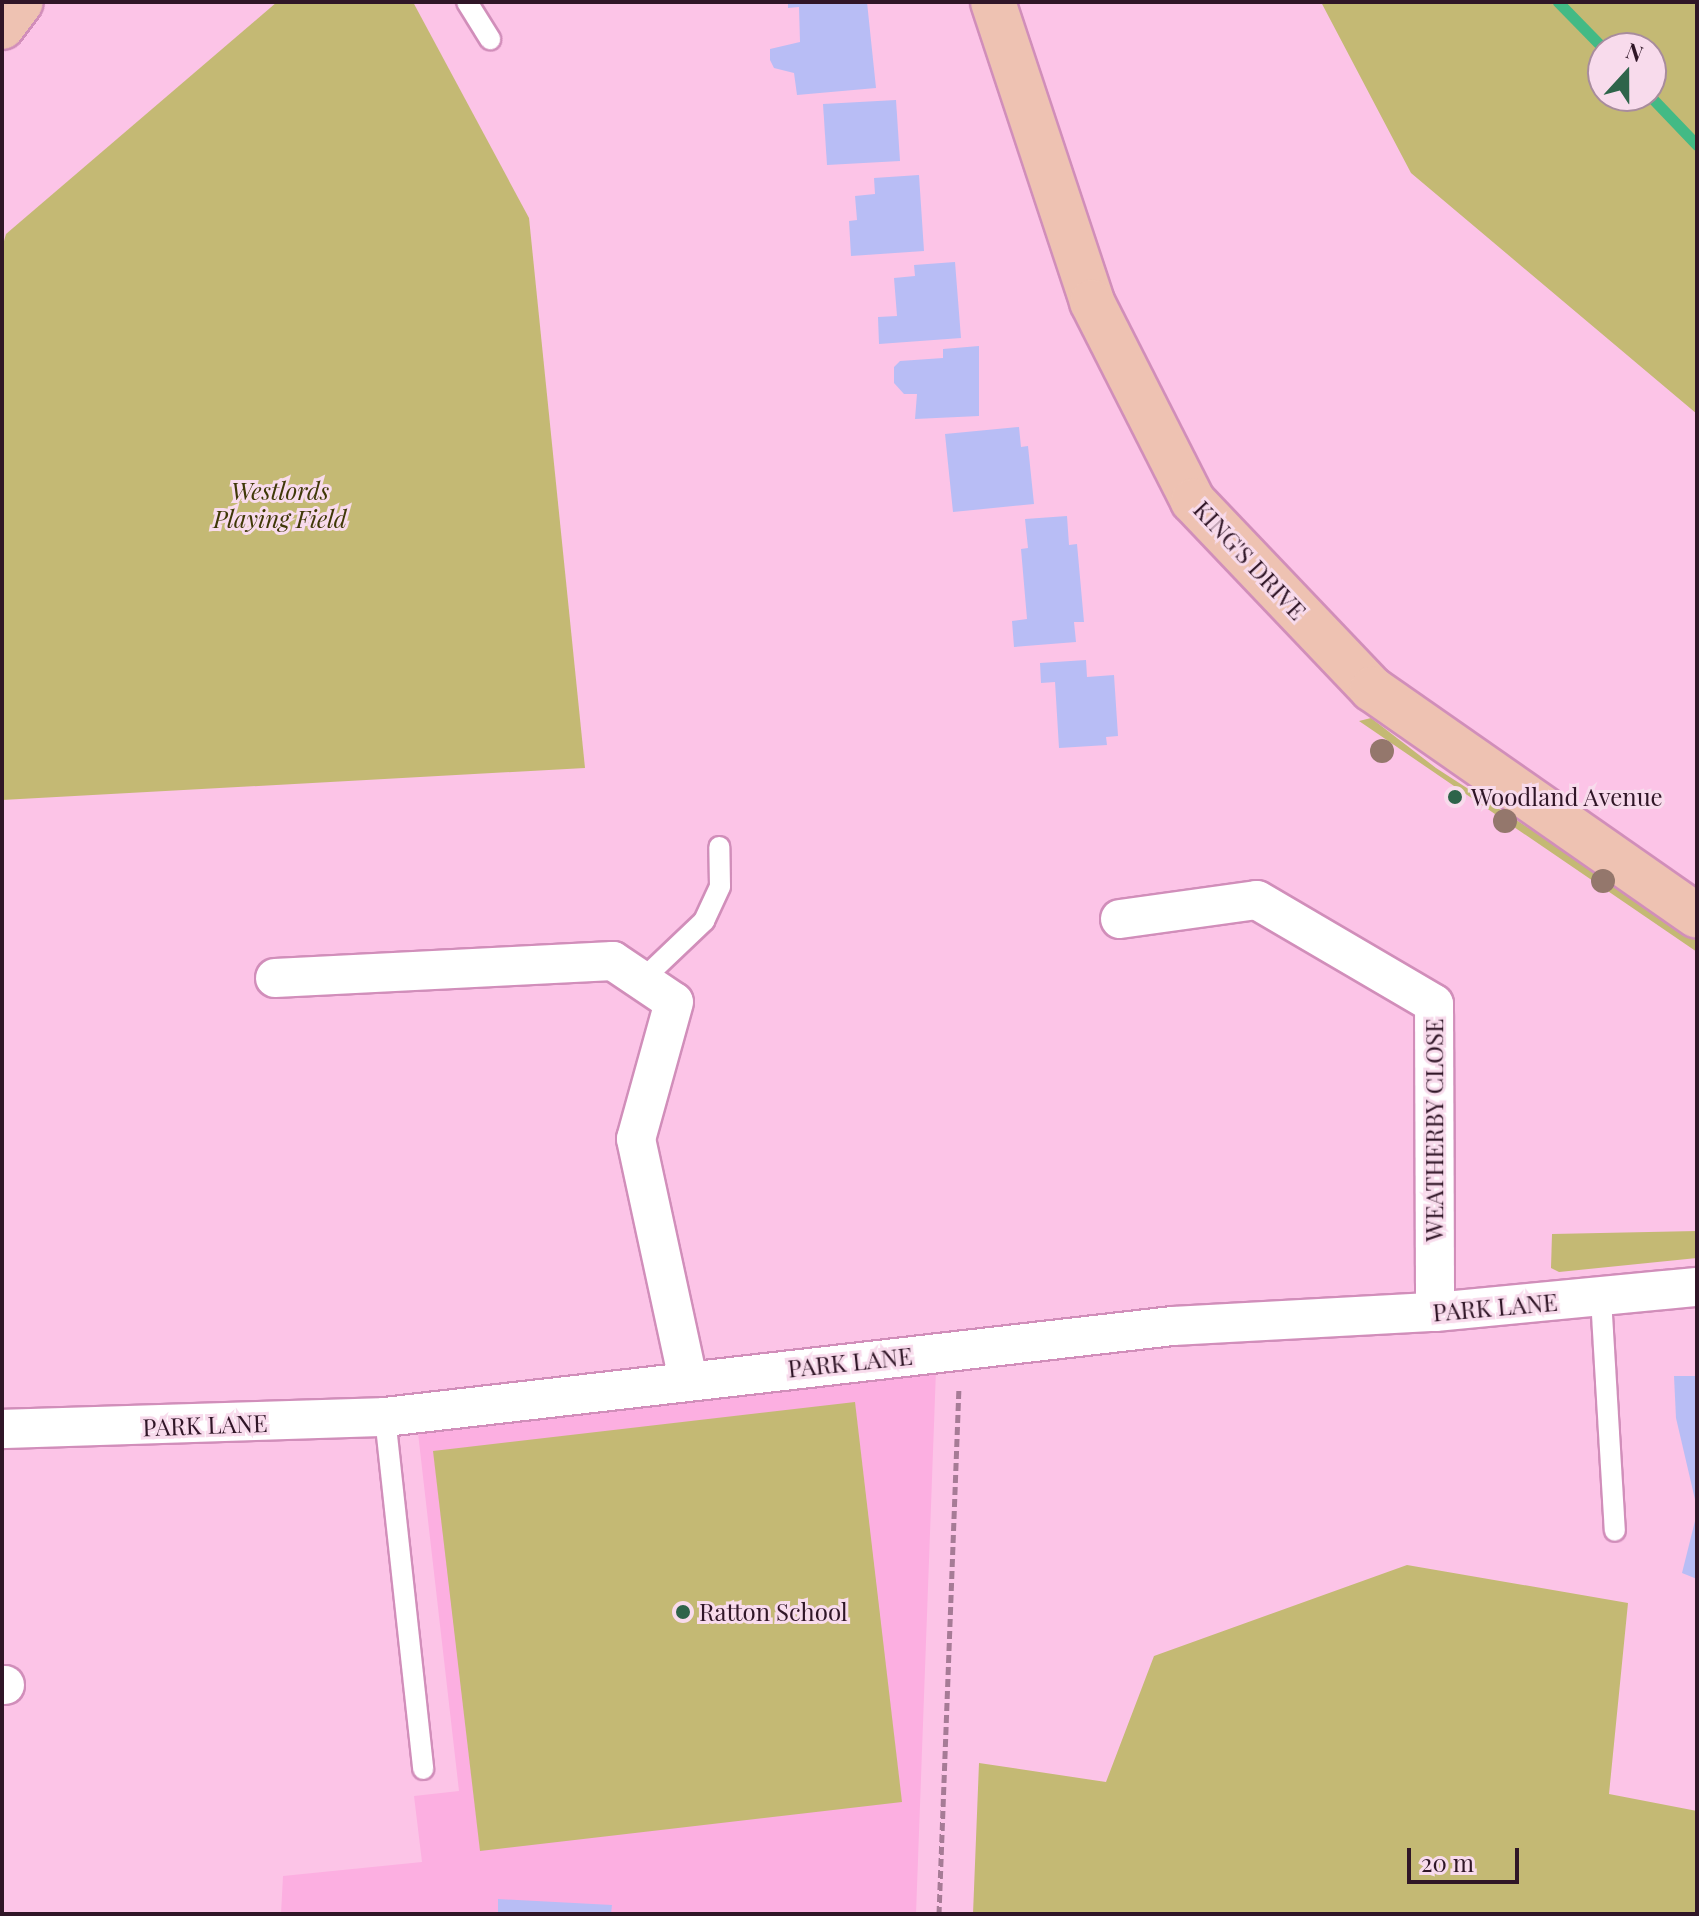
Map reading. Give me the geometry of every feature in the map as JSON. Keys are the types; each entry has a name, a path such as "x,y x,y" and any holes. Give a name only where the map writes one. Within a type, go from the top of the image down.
{"main road":[{"path":"2,27 21,2"},
{"name":"KING'S DRIVE","path":"993,2 1092,302 1193,501 1372,689 1697,916"}],"street":[{"name":"WEATHERBY CLOSE","path":"1120,919 1257,900 1434,1004 1435,1312"},
{"path":"275,978 613,961 674,1002 636,1139 688,1380"},
{"name":"PARK LANE","path":"2,1429 385,1417 1173,1326 1435,1312 1697,1287"}],"lane":[{"path":"467,2 490,39"},
{"path":"642,980 704,921 720,886 719,847"},
{"path":"1601,1298 1615,1531"},
{"path":"385,1417 423,1769"}],"path":[{"path":"939,1914 960,1350"}],"shaded area":[{"name":"Ratton School","path":"936,1370 916,1914 281,1914 283,1876 422,1862 414,1796 459,1791 418,1433"}],"green space":[{"name":"Westlords Playing Field","path":"277,2 413,2 529,218 585,768 2,800 2,248 6,234"},
{"path":"1321,2 1697,2 1697,414 1411,173"},
{"path":"1371,718 1436,768 1651,907 1697,941 1697,952 1359,721"},
{"path":"1697,1231 1697,1258 1559,1272 1551,1268 1552,1234"},
{"name":"Ratton School","path":"855,1402 902,1802 480,1851 433,1451"},
{"path":"1407,1565 1628,1603 1609,1794 1697,1811 1697,1914 973,1914 979,1763 1106,1782 1154,1656"}],"building":[{"path":"788,2 867,2 876,88 797,95 794,73 774,68 770,60 770,49 800,42 799,7 788,8"},
{"path":"896,100 900,161 827,165 823,104"},
{"path":"919,175 924,251 851,256 849,221 857,220 855,196 875,194 874,178"},
{"path":"955,262 961,338 879,344 878,317 897,316 894,278 915,276 914,265"},
{"path":"979,346 979,416 915,419 917,394 904,394 894,383 894,367 900,361 943,358 943,349"},
{"path":"1019,427 1021,447 1028,446 1034,504 953,512 945,434"},
{"path":"1067,516 1069,545 1077,544 1084,622 1074,622 1076,642 1014,647 1012,621 1027,619 1021,549 1028,548 1025,519"},
{"path":"1086,660 1087,677 1114,675 1118,736 1106,737 1107,745 1059,748 1055,682 1041,683 1040,663"},
{"path":"1674,1376 1697,1376 1697,1508 1676,1418"},
{"path":"1697,1517 1697,1579 1682,1573"},
{"path":"498,1899 612,1905 611,1914 498,1914"}],"waterway":[{"path":"1558,2 1587,32"},
{"path":"1665,112 1697,145"}],"place":[{"name":"Woodland Avenue","path":"1455,797"},
{"name":"Ratton School","path":"683,1612"}]}
